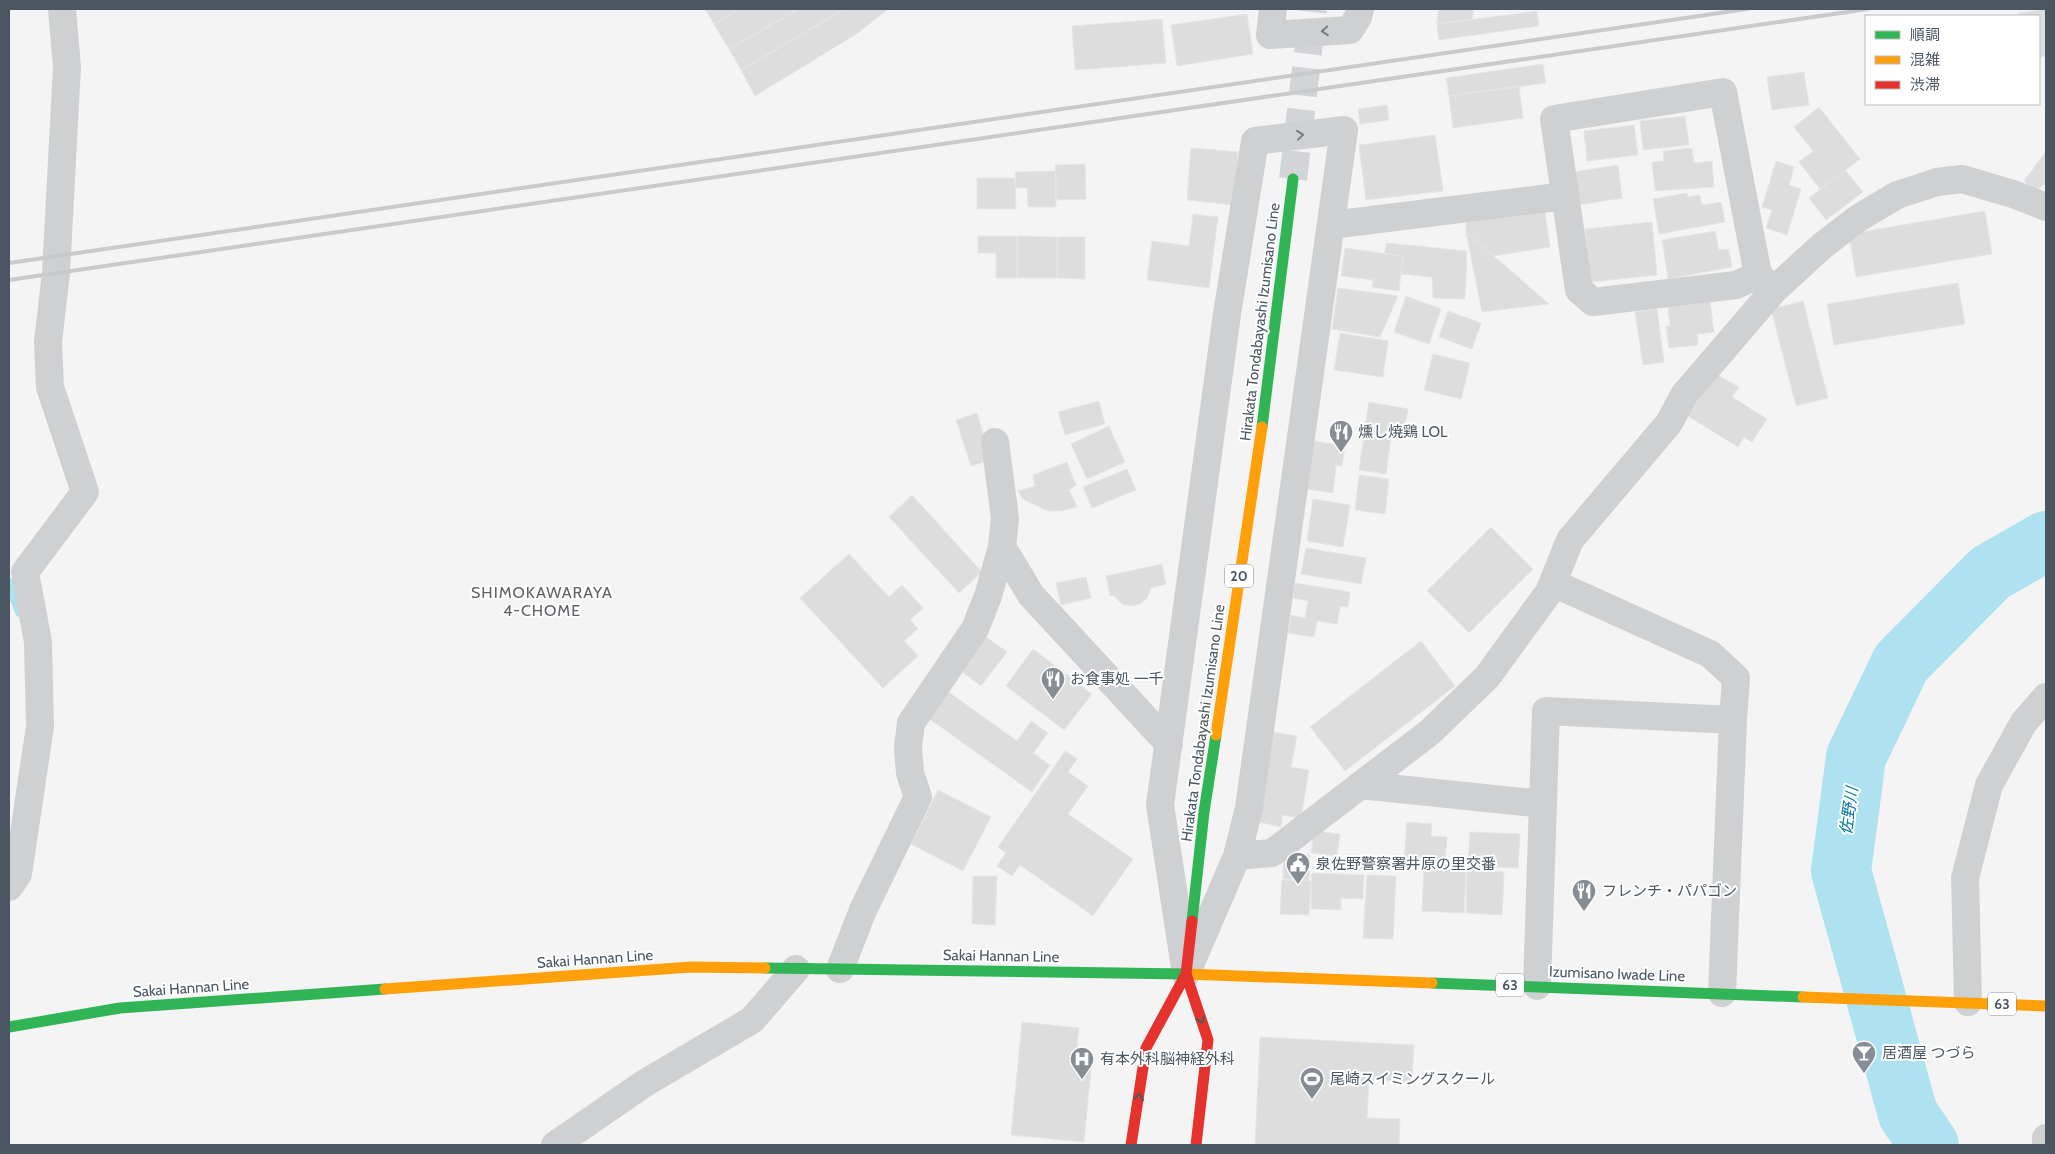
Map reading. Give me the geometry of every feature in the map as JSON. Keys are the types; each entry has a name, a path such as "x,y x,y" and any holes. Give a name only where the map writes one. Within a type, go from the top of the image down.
{"main road":[{"name":"Hirakata Tondabayashi Izumisano Line","path":"1186,974 1204,812 1259,447 1293,179"},
{"name":"Sakai Hannan Line","path":"9,1027 120,1008 691,967 1186,974"},
{"name":"Izumisano Iwade Line","path":"1186,974 2046,1006"},
{"path":"1131,1145 1146,1048 1186,974"},
{"path":"1186,974 1208,1040 1196,1145"}],"street":[{"path":"9,888 18,874 40,726 38,642 25,572 85,492 50,388 48,342 56,273 67,67 62,9"},
{"path":"1274,9 1270,35 1350,30 1358,18 1360,9"},
{"path":"1723,92 1766,282 1593,302 1580,290 1554,119 1723,92"},
{"path":"1344,130 1250,799 1237,856 1186,974 1160,805 1227,314 1255,141 1344,130"},
{"path":"1237,856 1272,852 1430,732 1487,677 1549,592 1570,540 1669,423 1684,395 1766,282 1857,219 1897,195 1937,182 1962,178 2013,194 2046,207"},
{"path":"1331,225 1565,196"},
{"path":"840,969 863,910 918,797 910,772 908,747 911,723 975,629 988,596 1002,547 1005,518 995,442"},
{"path":"1002,547 1031,595 1169,744"},
{"path":"1553,583 1710,654 1736,678 1722,993"},
{"path":"1963,1002 1965,878 1989,785 2024,722 2046,697"},
{"path":"1537,986 1546,710 1733,720"},
{"path":"1360,785 1543,804"},
{"path":"555,1145 645,1083 752,1020 796,969"},
{"path":"2046,1138 2046,1143"}],"building":[{"path":"705,9 739,9 714,24"},
{"path":"739,9 798,9 729,49 714,24"},
{"path":"798,9 845,9 741,70 729,49"},
{"path":"845,9 888,9 858,33 755,96 741,70"},
{"path":"1439,9 1474,9 1472,19 1437,24"},
{"path":"2046,9 2046,56 2040,57 2040,15 2019,15 2019,13"},
{"path":"1537,11 1539,26 1439,40 1437,24"},
{"path":"1247,14 1253,54 1177,66 1171,25"},
{"path":"1162,19 1166,63 1075,70 1072,26"},
{"path":"1543,64 1546,83 1449,96 1446,78"},
{"path":"1804,72 1809,105 1772,110 1767,77"},
{"path":"1519,86 1523,118 1453,128 1449,96"},
{"path":"1387,105 1389,120 1360,124 1358,109"},
{"path":"1819,107 1860,159 1820,189 1799,162 1813,151 1794,127"},
{"path":"1685,116 1689,145 1643,150 1640,121"},
{"path":"1634,125 1638,155 1587,161 1584,131"},
{"path":"1435,135 1443,191 1366,200 1359,145"},
{"path":"1191,148 1238,152 1234,205 1187,200"},
{"path":"1692,148 1694,163 1712,161 1714,187 1655,191 1652,162 1664,161 1663,151"},
{"path":"2046,151 2046,183 2035,191 2024,181"},
{"path":"1776,161 1794,167 1789,185 1801,189 1787,235 1766,228 1772,210 1762,207"},
{"path":"1085,164 1086,199 1056,200 1055,165"},
{"path":"1618,165 1622,198 1579,205 1574,172"},
{"path":"1845,170 1863,192 1826,220 1809,198"},
{"path":"1056,171 1056,207 1028,207 1027,188 1016,188 1015,172"},
{"path":"977,178 1015,178 1016,209 977,209"},
{"path":"1687,193 1688,197 1700,195 1702,205 1721,202 1725,222 1659,234 1653,199"},
{"path":"1985,211 1992,254 1856,277 1849,234"},
{"path":"1545,212 1550,247 1494,256 1466,232 1466,222"},
{"path":"1193,214 1218,217 1209,288 1147,280 1152,241 1189,246"},
{"path":"1652,222 1657,275 1591,282 1585,229"},
{"path":"1715,231 1719,250 1729,249 1732,267 1668,279 1662,240"},
{"path":"1466,232 1494,256 1549,304 1482,312"},
{"path":"978,236 1017,236 1017,278 996,278 996,253 978,253"},
{"path":"1017,236 1057,237 1057,278 1017,278"},
{"path":"1057,237 1085,237 1085,279 1057,278"},
{"path":"1387,243 1467,251 1465,299 1433,298 1432,277 1401,274 1403,256 1384,254"},
{"path":"1345,248 1403,256 1399,291 1372,287 1373,280 1341,276"},
{"path":"1958,283 1965,324 1834,345 1827,304"},
{"path":"1338,288 1398,296 1380,337 1332,329"},
{"path":"1406,296 1441,309 1429,344 1394,332"},
{"path":"1803,301 1828,398 1796,406 1771,309"},
{"path":"1710,302 1714,332 1697,334 1698,345 1669,348 1666,326 1670,326 1668,307"},
{"path":"1657,309 1664,362 1643,365 1635,312"},
{"path":"1448,311 1481,323 1472,349 1439,337"},
{"path":"1340,333 1388,341 1383,377 1334,370"},
{"path":"1433,354 1470,363 1461,399 1424,390"},
{"path":"1714,373 1739,387 1732,397 1767,419 1752,442 1744,437 1738,447 1688,416"},
{"path":"1099,401 1105,424 1065,435 1058,412"},
{"path":"1369,402 1408,409 1403,438 1364,432"},
{"path":"977,413 991,460 971,466 956,420"},
{"path":"1109,426 1125,462 1087,479 1071,444"},
{"path":"1364,435 1391,439 1386,474 1359,470"},
{"path":"1314,441 1345,446 1342,466 1336,465 1333,493 1307,489"},
{"path":"1067,462 1076,485 1069,490 1077,507 1062,511 1048,511 1024,500 1018,491 1035,486 1033,475"},
{"path":"1127,469 1136,490 1092,508 1083,487"},
{"path":"1359,475 1389,479 1385,514 1355,510"},
{"path":"912,495 982,572 959,593 889,517"},
{"path":"1313,499 1350,505 1343,547 1307,541"},
{"path":"1491,527 1533,569 1469,633 1427,591"},
{"path":"1306,548 1366,558 1361,584 1301,574"},
{"path":"849,554 889,597 902,585 923,608 910,620 918,629 904,641 918,656 883,688 800,598"},
{"path":"1162,564 1166,584 1151,588 1147,598 1140,604 1131,606 1122,604 1113,595 1110,596 1106,576"},
{"path":"1086,577 1091,598 1061,605 1056,583"},
{"path":"1295,583 1350,592 1348,607 1340,606 1337,624 1317,621 1314,637 1288,633 1291,615 1305,618 1308,601 1293,598"},
{"path":"982,634 1007,652 981,686 957,668"},
{"path":"1421,641 1455,686 1345,771 1310,727"},
{"path":"1033,649 1092,694 1064,730 1006,686"},
{"path":"943,688 1017,741 1031,721 1048,733 1033,753 1050,765 1032,792 924,715"},
{"path":"1273,732 1297,736 1291,767 1309,770 1301,818 1282,815 1281,827 1258,822"},
{"path":"1065,751 1077,759 1068,772 1088,786 1068,814 1133,859 1093,916 1020,865 1012,876 997,866 1006,853 998,847"},
{"path":"938,790 991,817 963,871 911,844"},
{"path":"1407,822 1432,824 1431,836 1447,837 1445,863 1404,860"},
{"path":"1314,831 1340,834 1337,856 1311,853"},
{"path":"1470,832 1520,834 1518,868 1468,866"},
{"path":"1284,853 1310,855 1309,880 1283,879"},
{"path":"1424,867 1466,869 1464,913 1422,911"},
{"path":"1467,870 1504,872 1502,915 1466,913"},
{"path":"1312,873 1364,875 1363,899 1341,898 1341,910 1311,909"},
{"path":"1367,875 1396,876 1393,939 1363,938"},
{"path":"973,876 997,876 995,925 972,924"},
{"path":"1282,880 1311,881 1309,915 1280,914"},
{"path":"1022,1022 1079,1028 1076,1057 1092,1059 1084,1142 1011,1135"},
{"name":"尾崎スイミングスクール","path":"1260,1037 1414,1045 1412,1082 1369,1080 1367,1118 1400,1119 1399,1145 1255,1145"}],"waterway":[{"name":"佐野川","path":"1929,1145 1908,1114 1841,871 1856,757 1901,663 1990,573 2046,541"},
{"path":"9,583 20,612"}],"tunnel":[{"path":"1293,179 1313,9"}],"railway":[{"path":"9,263 1747,9"},
{"path":"9,280 1868,9"}],"traffic: fast":[{"path":"1262,427 1293,179"},
{"path":"1192,921 1204,812 1216,735"},
{"path":"765,968 1186,974"},
{"path":"1432,983 1803,997"},
{"path":"9,1027 120,1008 385,989"}],"traffic: slow":[{"path":"1216,735 1262,427"},
{"path":"385,989 691,967 765,968"},
{"path":"1186,974 1432,983"},
{"path":"1803,997 2046,1006"}],"traffic: jam":[{"path":"1131,1145 1146,1048 1186,974 1192,921"},
{"path":"1186,974 1208,1040 1196,1145"}],"place":[{"name":"燻し焼鶏 LOL","path":"1341,453"},
{"name":"お食事処 一千","path":"1053,700"},
{"name":"泉佐野警察署井原の里交番","path":"1298,885"},
{"name":"フレンチ・パパゴン","path":"1584,912"},
{"name":"居酒屋 つづら","path":"1864,1074"},
{"name":"有本外科脳神経外科","path":"1082,1080"},
{"name":"尾崎スイミングスクール","path":"1312,1100"}],"district":[{"name":"SHIMOKAWARAYA 4-CHOME","path":"542,601"}]}
